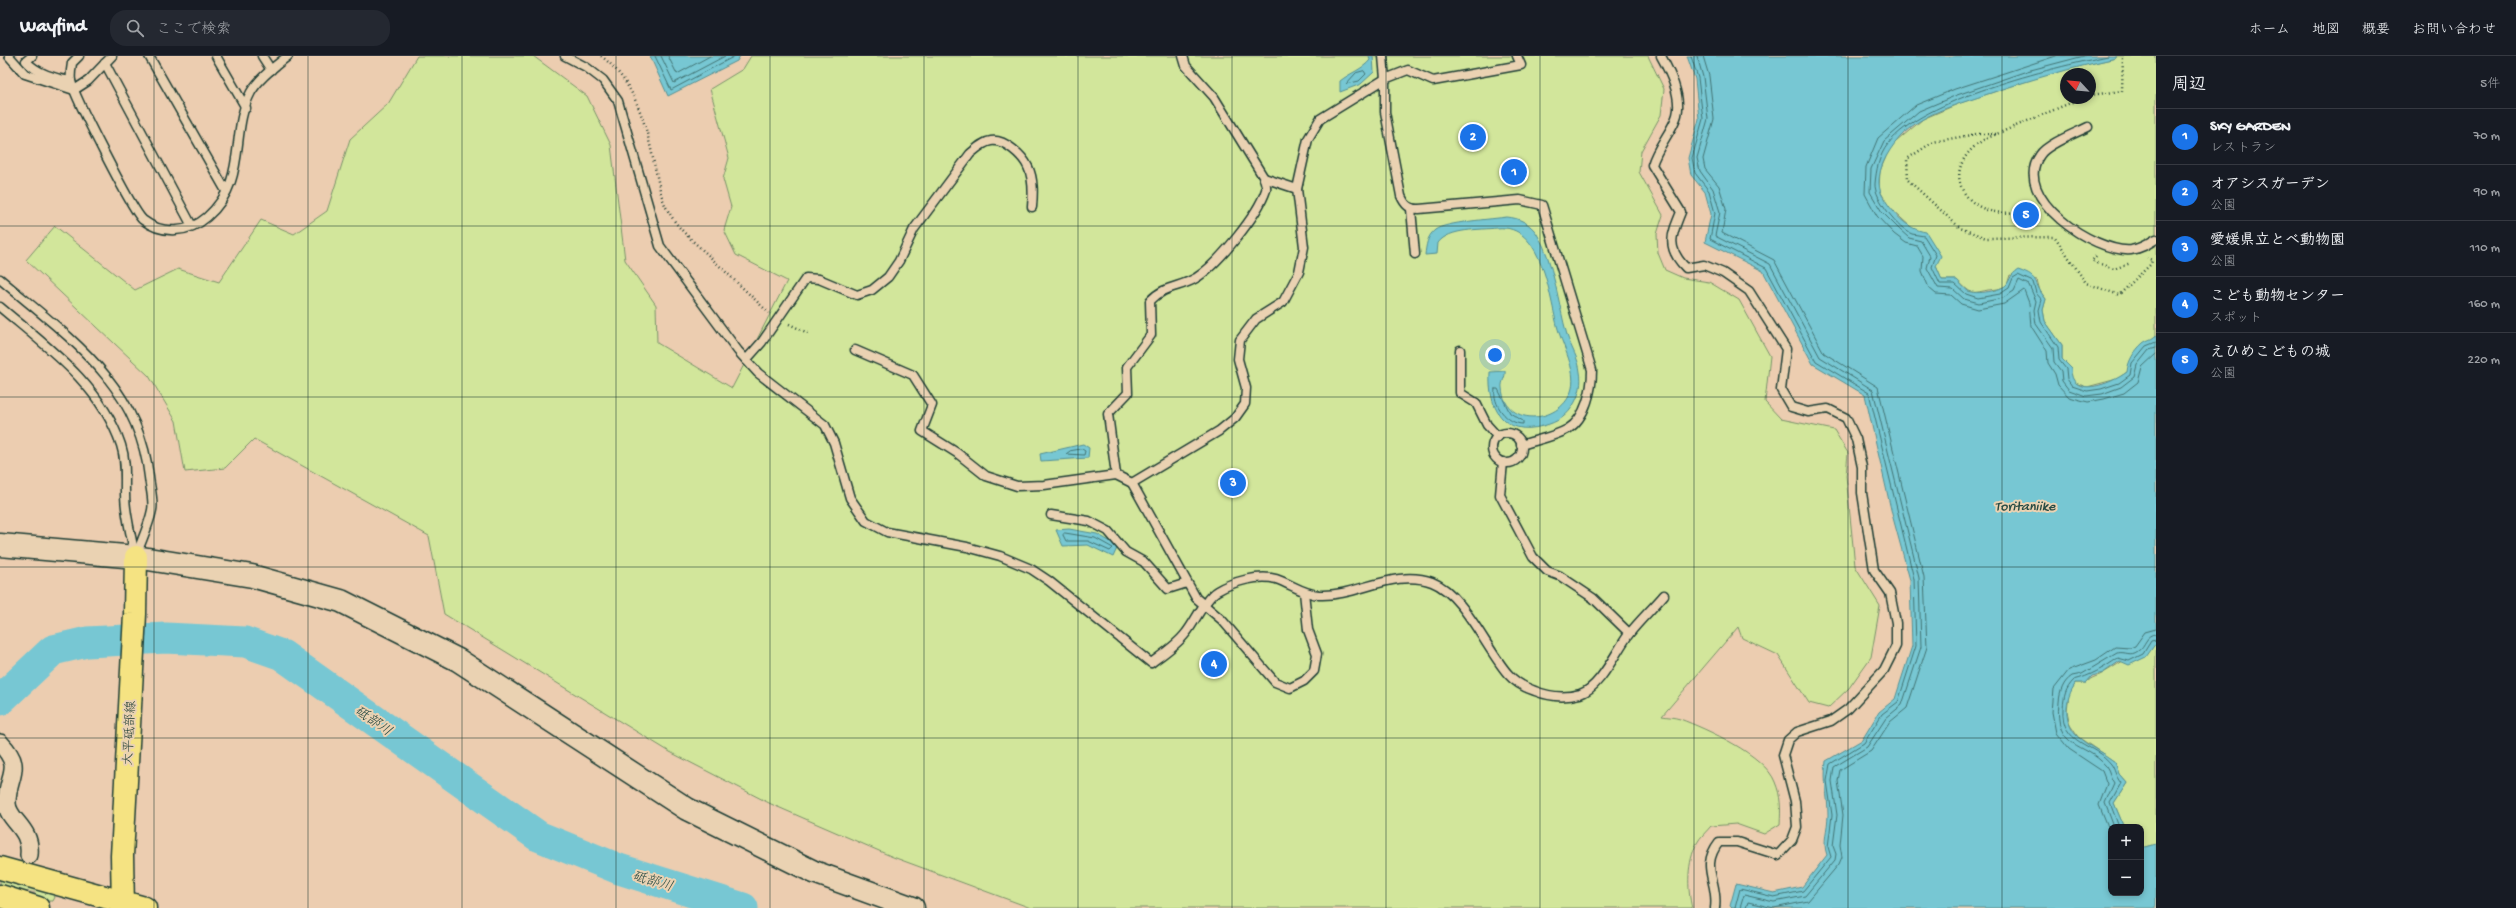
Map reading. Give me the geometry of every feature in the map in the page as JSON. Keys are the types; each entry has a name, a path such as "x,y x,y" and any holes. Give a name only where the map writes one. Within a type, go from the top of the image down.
{"main road":[{"name":"大平砥部線","path":"124,905 122,856 135,614 136,557"},
{"path":"0,868 124,905 145,908"},
{"path":"0,896 38,908"}],"street":[{"path":"0,545 136,557 252,576 341,601 458,660 687,810 814,872 913,908"},
{"path":"6,749 14,767 7,804 10,812 26,832 30,846 29,855"}],"lane":[{"path":"9,56 25,74 74,90"},
{"path":"32,56 26,61 31,68 60,79 71,81"},
{"path":"79,56 72,63 71,81 74,90 131,203 143,220 171,232 192,226 207,217 226,191 233,180 242,121 252,91 271,70 288,56"},
{"path":"74,90 88,81 112,56"},
{"path":"150,56 226,191"},
{"path":"216,56 246,108"},
{"path":"262,56 271,70"},
{"path":"565,56 586,67 603,80 618,101 660,246 746,360 764,377 825,425 834,442 850,498 866,521 887,532 968,547 1000,556 1031,569 1050,581 1151,663 1185,635 1205,605 1217,591 1262,577 1276,579 1304,592 1319,595 1342,593 1398,579 1420,579 1432,582 1446,590 1458,604 1509,676 1524,687 1542,694 1559,698 1582,693 1600,678 1629,634 1664,595"},
{"path":"1116,475 1108,414 1128,393 1127,367 1151,335 1150,301 1167,287 1195,278 1215,264 1259,203 1266,189 1264,178 1214,97 1186,66 1183,56"},
{"path":"1383,56 1385,112 1400,188 1405,204 1411,209 1520,200 1542,205 1592,370 1592,386 1584,407 1569,428 1521,445"},
{"path":"1132,483 1219,431 1235,418 1245,404 1246,388 1238,359 1240,340 1256,318 1283,302 1299,272 1304,248 1297,189 1308,139 1320,119 1385,79 1408,70 1433,81 1521,65 1517,56"},
{"path":"1661,56 1676,89 1677,115 1655,153 1652,165 1681,212 1671,243 1676,258 1686,268 1704,265 1723,273 1749,290 1786,349 1785,371 1781,390 1791,407 1808,412 1828,409 1846,418 1856,439 1862,467 1862,493 1874,570 1890,593 1896,623 1896,646 1884,670 1848,709 1832,721 1797,732 1788,740 1783,755 1795,801 1797,827 1792,840 1785,849 1778,855 1737,842 1718,842 1710,853 1709,872 1716,895 1715,908"},
{"path":"105,63 192,226"},
{"path":"2088,127 2041,154 2034,168 2043,202 2048,209 2082,236 2092,242 2114,248 2131,250 2142,247 2156,239"},
{"path":"746,360 762,342 806,278 819,279 857,295 865,294 880,284 899,261 914,229 970,154 980,145 992,141 1002,143 1021,156 1029,167 1032,180 1032,207"},
{"path":"1264,178 1297,189"},
{"path":"1411,209 1415,254"},
{"path":"0,279 96,362 122,395 142,439 148,467 153,509 136,557"},
{"path":"0,308 80,377 103,406 121,445 126,473 126,507 136,557"},
{"path":"855,350 913,375 932,405 922,431 957,453 986,476 1017,486 1044,485 1116,475 1132,483 1196,598 1222,620 1275,682 1290,688 1304,682 1314,671 1317,654 1308,630 1304,592"},
{"path":"1460,350 1460,393 1476,403 1487,425 1498,437"},
{"path":"1510,434 1518,439 1521,445 1521,452 1515,460 1503,462 1496,459 1492,450 1494,441 1498,437 1510,434"},
{"path":"1503,462 1500,495 1519,528 1525,545 1536,561 1547,571 1560,576 1593,598 1629,634"},
{"path":"1050,515 1089,521 1108,530 1126,552 1144,562 1168,589 1187,583"}],"path":[{"path":"601,56 611,63 639,106 648,132 661,194 669,214 682,230 771,315 808,333"},
{"path":"2096,94 2122,91 2123,56"},
{"path":"2043,202 2027,209 1988,212 1976,206 1960,186 1959,174 1962,161 1971,147 1996,134 2068,104"},
{"path":"1996,134 1976,134 1933,142 1907,159 1908,180 1960,228 1986,238 2054,237 2086,283 2119,295 2151,264 2152,260 2148,258 2141,260"},
{"path":"2114,248 2112,254 2095,256 2092,261 2114,269 2134,262"}],"green space":[{"path":"417,56 533,56 587,96 611,145 625,260 656,305 657,343 732,388 787,281 736,255 724,230 731,207 723,179 729,158 710,89 743,69 751,56 1648,56 1664,89 1661,115 1641,151 1639,172 1663,215 1657,234 1658,253 1665,270 1683,278 1709,282 1739,300 1770,356 1765,402 1781,419 1834,430 1848,453 1846,476 1855,566 1880,606 1871,657 1849,688 1828,708 1809,703 1778,655 1742,638 1738,627 1662,716 1678,718 1705,729 1748,753 1760,762 1769,772 1777,787 1779,797 1780,824 1764,834 1736,824 1711,826 1700,839 1691,858 1689,875 1689,892 1692,908 1031,908 893,857 771,804 670,752 444,614 429,536 254,439 225,468 185,472 176,421 149,376 26,260 55,226 135,290 178,269 219,282 261,220 294,234 327,211 350,139 388,104"},
{"path":"2116,56 2156,56 2156,335 2127,372 2117,379 2087,387 2075,383 2071,377 2070,368 2062,359 2062,345 2045,321 2043,310 2046,299 2040,291 2037,280 2010,275 2007,285 2004,287 1971,292 1957,280 1942,280 1936,266 1914,230 1889,207 1879,189 1880,171 1890,147 1923,119 1960,103 2060,70 2060,104 2096,104 2096,68 2071,68 2116,58"},
{"path":"2156,643 2156,844 2144,847 2144,824 2123,824 2114,803 2127,783 2119,774 2115,762 2078,737 2070,725 2067,711 2069,693 2076,683 2086,683"},
{"path":"0,879 53,894 55,897 53,901 46,901 0,887"}],"water":[{"path":"650,56 740,56 737,61 668,96"},
{"path":"1369,56 1373,56 1374,72 1361,84 1340,92 1340,81 1367,63 1370,60"},
{"name":"Toritaniike","path":"1687,56 2116,56 2116,58 2074,68 2060,68 2060,72 1946,108 1930,115 1910,128 1899,138 1890,150 1882,167 1879,183 1882,195 1890,208 1900,219 1912,227 1926,232 1941,256 1936,266 1942,280 1957,280 1968,291 1976,293 2000,289 2007,284 2012,275 2018,270 2034,278 2046,299 2043,310 2045,321 2062,345 2062,359 2071,368 2072,378 2077,384 2093,386 2120,377 2127,372 2130,360 2137,349 2143,343 2156,335 2156,643 2146,657 2129,665 2120,661 2103,673 2092,676 2086,683 2076,683 2069,696 2067,711 2070,725 2078,737 2115,762 2119,774 2127,783 2114,803 2123,824 2108,824 2108,896 2144,896 2144,847 2156,844 2156,908 1732,908 1730,906 1736,884 1774,893 1802,887 1827,855 1825,845 1828,820 1825,776 1826,761 1862,740 1879,712 1895,699 1912,646 1910,580 1892,514 1865,395 1813,364 1763,271 1705,242 1711,214 1705,192 1691,175 1688,158 1699,119 1695,79"},
{"path":"1507,217 1520,220 1528,224 1537,234 1543,245 1552,270 1567,335 1578,363 1581,376 1581,384 1577,399 1566,415 1543,426 1529,428 1518,427 1508,423 1501,417 1495,408 1492,397 1490,372 1505,371 1502,388 1506,401 1513,411 1523,416 1535,417 1558,409 1567,400 1573,381 1571,366 1558,329 1547,282 1534,249 1525,237 1512,230 1497,228 1457,232 1449,235 1438,243 1437,254 1425,255 1426,245 1430,235 1440,227 1458,223"},
{"path":"1083,444 1089,448 1088,458 1041,461 1040,454"},
{"path":"1069,529 1097,534 1118,546 1113,557 1088,545 1063,546 1056,530"}],"waterway":[{"name":"砥部川","path":"0,700 53,650 87,642 166,638 245,642 282,655 538,836 619,869 743,908"}],"tunnel":[{"path":"26,908 29,855"}],"place":[{"name":"オアシスガーデン","path":"1473,137"},
{"name":"SKY GARDEN","path":"1514,172"},
{"name":"えひめこどもの城","path":"2026,215"},
{"name":"愛媛県立とべ動物園","path":"1233,483"},
{"name":"こども動物センター","path":"1214,664"}]}
